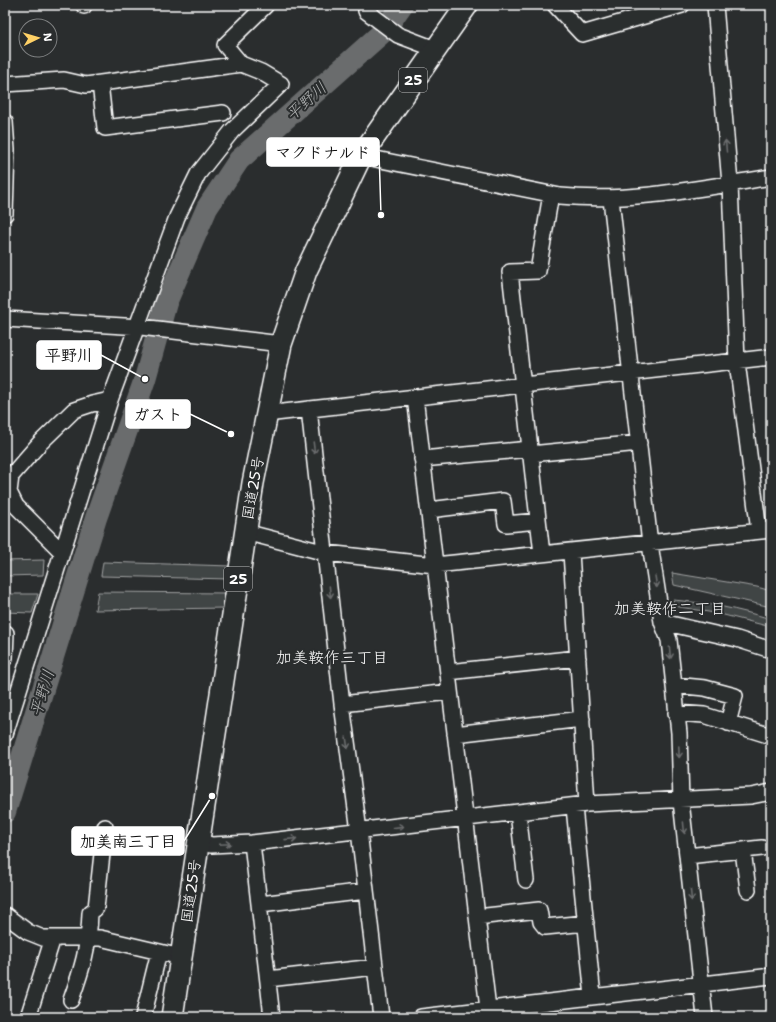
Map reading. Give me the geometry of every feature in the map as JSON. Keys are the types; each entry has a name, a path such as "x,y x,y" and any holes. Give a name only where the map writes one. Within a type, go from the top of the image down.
{"highway":[{"name":"国道25号","path":"172,1017 245,532 266,414 282,344 306,272 361,156 467,5"}],"street":[{"path":"5,734 11,695 86,481 110,400 177,217 198,174 232,131 281,84 261,72 241,64 224,45 266,5"},
{"path":"555,5 582,34 682,5"},
{"path":"245,532 326,553 435,565 765,531 737,362 730,184 715,5"},
{"path":"372,11 398,35 435,49"},
{"path":"5,84 64,80 86,85 241,64"},
{"path":"100,83 105,128 222,112"},
{"path":"5,122 7,150 5,214"},
{"path":"361,156 551,194 582,198 611,199 730,184 771,177"},
{"path":"542,554 510,272 538,271 551,194"},
{"path":"611,199 650,544 662,622 669,640 674,685 681,801 700,985 705,1017"},
{"path":"5,319 138,326 282,344"},
{"path":"266,414 771,357"},
{"path":"415,397 489,1013"},
{"path":"61,551 16,506 9,492 11,476 39,444 74,410 110,400"},
{"path":"309,409 342,704 381,1017"},
{"path":"422,459 639,443"},
{"path":"429,510 503,501 506,524 538,522"},
{"path":"571,552 582,719 580,806 586,923 593,997"},
{"path":"662,622 737,638 771,650"},
{"path":"5,658 6,633"},
{"path":"448,672 578,658"},
{"path":"674,685 705,688 734,696 728,723"},
{"path":"342,704 450,692"},
{"path":"676,713 704,715 771,736"},
{"path":"455,734 582,719"},
{"path":"198,841 211,845 252,843 580,806 751,796 771,792"},
{"path":"518,813 526,880"},
{"path":"71,1000 85,960 89,938 90,913 96,908 105,827"},
{"path":"252,843 272,1017"},
{"path":"687,856 762,848"},
{"path":"743,850 748,890"},
{"path":"260,904 366,891"},
{"path":"477,917 539,910 541,922 545,926 586,923"},
{"path":"5,915 28,932 43,938 100,938 181,957"},
{"path":"28,1017 53,938"},
{"path":"143,1017 158,952"},
{"path":"268,979 375,967"},
{"path":"421,1017 489,1013 593,997 771,976"}],"shaded area":[{"path":"44,560 43,575 5,576 5,561"},
{"path":"103,562 231,566 230,579 101,576"},
{"path":"672,573 757,587 771,591 771,607 674,585"},
{"path":"98,592 227,593 225,608 95,610"},
{"path":"5,594 38,594 32,613 5,612"},
{"path":"673,600 735,609 759,615 771,619 771,627 720,614 674,606"}],"waterway":[{"name":"平野川","path":"5,812 96,518 145,379 166,303 207,208 239,160 383,32 402,5"}],"place":[{"name":"マクドナルド","path":"381,215"},
{"name":"平野川","path":"145,379"},
{"name":"ガスト","path":"231,434"},
{"name":"加美南三丁目","path":"212,796"}],"district":[{"name":"加美鞍作二丁目","path":"670,608"},
{"name":"加美鞍作三丁目","path":"332,657"}]}
